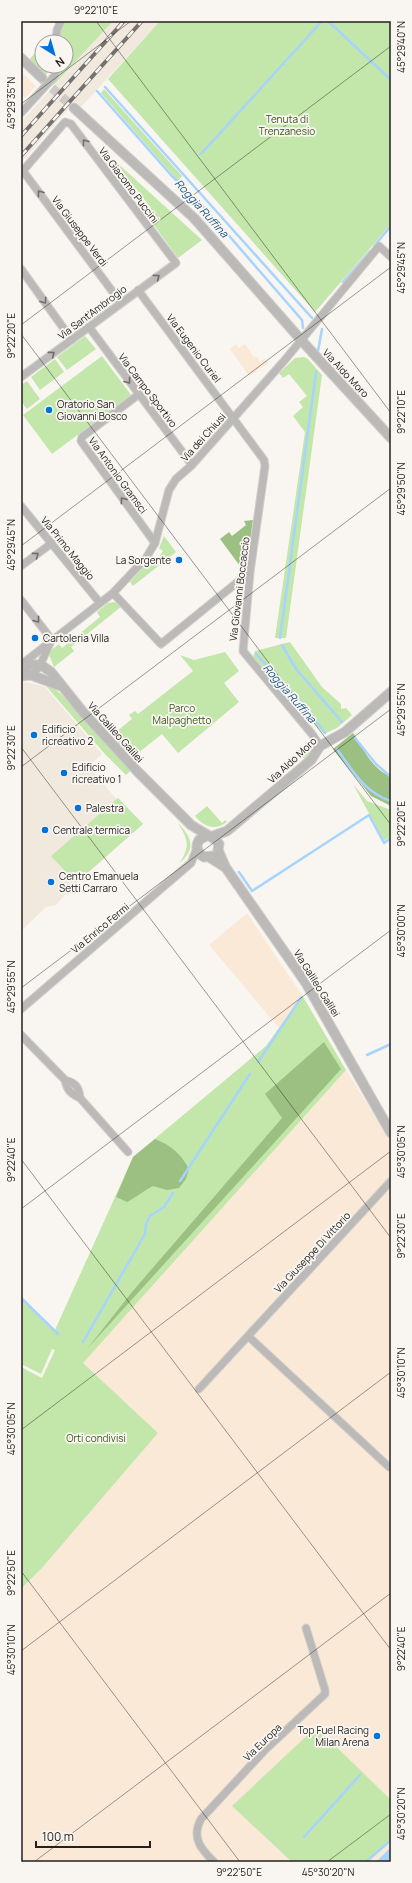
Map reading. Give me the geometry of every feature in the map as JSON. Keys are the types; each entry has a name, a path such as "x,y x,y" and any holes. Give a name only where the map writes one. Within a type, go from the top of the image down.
{"street":[{"path":"57,34 61,21"},
{"path":"21,58 42,78"},
{"path":"21,113 55,74"},
{"name":"Via Aldo Moro","path":"74,108 194,218 302,341 391,438"},
{"name":"Via Giacomo Puccini","path":"22,172 65,122 71,124 176,263"},
{"name":"Via Giuseppe Verdi","path":"22,172 121,303"},
{"name":"Via dei Chiusi","path":"22,664 113,593 146,558 155,543 169,490 176,480 192,465 302,341 379,246 391,257"},
{"name":"Via Sant'Ambrogio","path":"21,377 176,263"},
{"path":"21,269 72,340"},
{"name":"Via Eugenio Curiel","path":"138,290 233,418"},
{"name":"Via Campo Sportivo","path":"88,327 192,465"},
{"name":"Via Antonio Gramsci","path":"138,395 82,437 81,441 155,543"},
{"name":"Via Giovanni Boccaccio","path":"233,418 265,462 250,572 242,648 243,653 312,734 320,746"},
{"name":"Via Primo Maggio","path":"21,506 100,602"},
{"path":"21,566 52,543"},
{"path":"113,593 161,644 250,572"},
{"path":"21,600 52,640"},
{"name":"Via dei Chiusi","path":"41,665 46,650 52,640"},
{"path":"22,664 41,665"},
{"path":"22,664 32,675"},
{"path":"21,676 32,675 41,665"},
{"name":"Via Galileo Galilei","path":"41,665 51,672 61,686 110,742 191,825 210,836"},
{"name":"Via Galileo Galilei","path":"32,675 61,686"},
{"name":"Via Aldo Moro","path":"218,848 227,831 311,760 320,746 345,732 391,692"},
{"name":"Via Galileo Galilei","path":"191,825 198,845"},
{"name":"Via Aldo Moro","path":"210,836 227,831"},
{"path":"191,863 202,837 210,836 216,840 226,868"},
{"path":"198,845 200,854 208,857"},
{"path":"191,863 215,855 218,848"},
{"name":"Via Galileo Galilei","path":"208,857 226,868 309,988 391,1133"},
{"name":"Via Enrico Fermi","path":"21,1008 191,863"},
{"path":"21,1035 65,1080 73,1082 80,1089 80,1098 128,1152"},
{"name":"Via Giuseppe Di Vittorio","path":"199,1389 391,1181"},
{"path":"248,1336 389,1467"},
{"name":"Via Europa","path":"214,1862 203,1851 198,1842 197,1830 200,1820 265,1750 325,1694 306,1628"}],"shaded area":[{"path":"113,21 160,21 81,107 74,102 21,163 21,122 65,74 74,74 74,64"},
{"path":"21,71 36,86 25,98 21,94"},
{"path":"236,344 239,348 245,344 254,357 256,356 260,362 265,358 268,363 249,376 230,349"},
{"path":"27,682 45,687 102,754 89,766 116,799 118,798 143,824 76,883 56,905 46,907 21,931 21,683"},
{"path":"247,913 302,995 279,1028 209,945"},
{"path":"346,1070 391,1142 391,1862 21,1862 21,1590 42,1568 158,1433 82,1363"}],"green space":[{"path":"65,21 113,21 74,63 74,34 60,34"},
{"name":"Tenuta di Trenzanesio","path":"160,21 391,21 391,224 315,312 108,79"},
{"path":"34,54 34,65 29,60"},
{"path":"59,74 64,74 52,87"},
{"path":"104,89 182,176 178,181 101,93"},
{"path":"114,160 202,240 178,258 148,217 151,208"},
{"path":"85,336 96,349 67,370 57,357"},
{"path":"102,356 131,395 52,454 23,415"},
{"path":"304,357 308,359 322,375 286,638 275,638 305,432 293,416 303,407 299,402 307,396 289,374 283,378 279,373 295,358"},
{"path":"55,359 64,372 40,390 31,377"},
{"path":"27,381 40,399 27,409 21,401 21,385"},
{"path":"253,520 248,559 240,566 220,539 229,532 232,536 246,525 244,521"},
{"path":"164,536 176,552 133,586 130,582 148,562 153,566 163,551 159,548"},
{"path":"108,603 119,603 122,606 71,647 74,651 54,667 49,655 51,650 59,644 62,648 100,617 97,612"},
{"path":"290,642 322,687 341,704 341,709 346,708 352,715 337,728 324,734 253,657 255,651"},
{"name":"Parco Malpaghetto","path":"225,652 239,671 224,683 239,702 178,753 162,734 132,758 112,735 132,719 129,715 135,711 138,714 193,671 180,655 194,660"},
{"path":"48,684 65,697 100,738 131,770 126,775 104,753 46,686"},
{"path":"353,733 374,764 384,773 391,776 391,806 371,796 333,749"},
{"path":"310,740 312,746 311,751 305,760 297,751"},
{"path":"353,784 367,801 391,810 391,836 384,841"},
{"path":"118,798 143,824 76,883 51,856"},
{"path":"207,806 222,823 225,820 227,822 223,825 214,827 206,825 198,820 195,816"},
{"path":"178,823 187,834 190,844 188,853 179,864 185,853 187,844"},
{"name":"Orti condivisi","path":"302,995 346,1070 83,1363 158,1433 42,1568 21,1589 21,1367 42,1378 55,1350 52,1349 41,1374 21,1364 21,1296 55,1330 133,1157 266,1046"},
{"path":"324,1042 341,1069 87,1349 132,1292 282,1118 265,1094"},
{"path":"155,1139 171,1147 183,1159 189,1169 186,1179 179,1188 167,1190 153,1186 127,1202 116,1197 133,1157"},
{"path":"316,1727 391,1800 391,1838 367,1862 292,1862 232,1806"}],"water":[{"path":"391,1847 391,1860 389,1862 376,1862"}],"waterway":[{"path":"201,154 322,21"},
{"path":"328,21 391,80"},
{"path":"105,87 312,318"},
{"name":"Roggia Ruffina","path":"97,91 171,175 211,215 302,320 303,328"},
{"path":"374,246 391,226"},
{"path":"343,282 370,251"},
{"path":"318,351 322,329"},
{"path":"280,638 316,372"},
{"path":"282,645 296,669 342,722"},
{"name":"Roggia Ruffina","path":"256,654 306,708 325,733"},
{"path":"355,738 376,764 391,777"},
{"name":"Roggia Ruffina","path":"337,749 366,787 391,801"},
{"path":"239,872 252,891 369,815 384,843 391,838"},
{"path":"258,1062 301,998"},
{"path":"367,1055 391,1044"},
{"path":"180,1181 250,1074"},
{"path":"83,1342 145,1234 146,1224 150,1216 164,1207 173,1193"},
{"path":"21,1298 58,1334"},
{"path":"304,1837 360,1775"},
{"path":"366,1862 391,1840"}],"tunnel":[{"path":"42,79 74,108"}],"railway":[{"path":"21,136 124,21"},
{"path":"21,156 142,21"}],"place":[{"name":"Oratorio San Giovanni Bosco","path":"49,410"},
{"name":"La Sorgente","path":"179,560"},
{"name":"Cartoleria Villa","path":"35,638"},
{"name":"Edificio ricreativo 2","path":"34,735"},
{"name":"Edificio ricreativo 1","path":"64,773"},
{"name":"Palestra","path":"78,808"},
{"name":"Centrale termica","path":"45,830"},
{"name":"Centro Emanuela Setti Carraro","path":"51,882"},
{"name":"Top Fuel Racing Milan Arena","path":"377,1736"}]}
